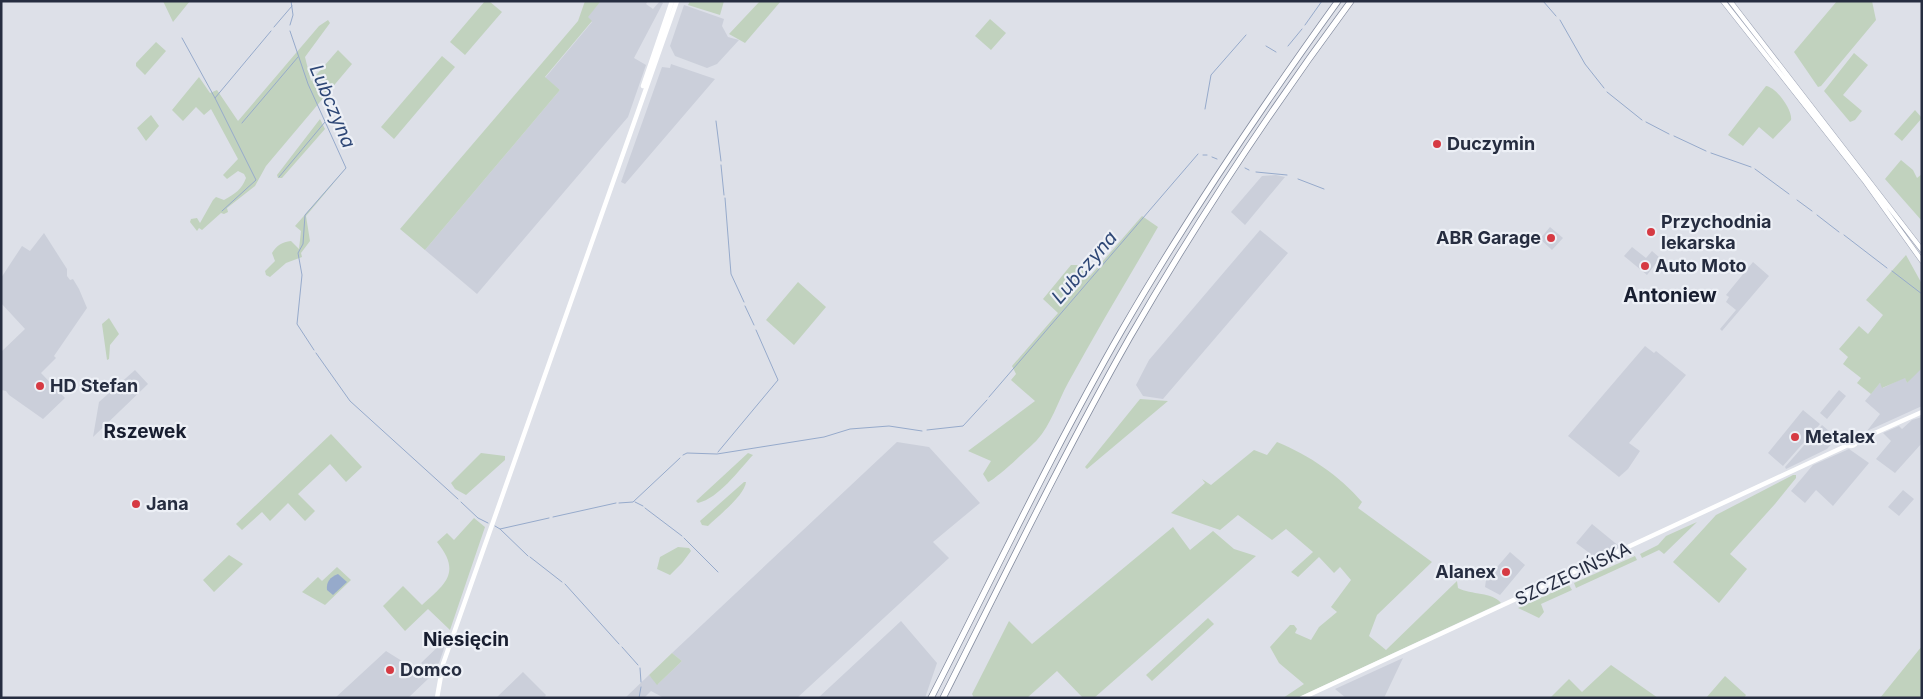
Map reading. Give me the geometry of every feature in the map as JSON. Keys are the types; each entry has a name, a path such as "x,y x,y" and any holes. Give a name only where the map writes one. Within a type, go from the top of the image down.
{"highway":[{"path":"931,698 1056,452 1121,332 1202,198 1298,56 1338,1"},
{"path":"943,698 1075,438 1130,337 1212,202 1309,58 1351,1"}],"main road":[{"path":"634,118 672,1"},
{"path":"437,698 440,679 453,635 634,118 677,1"},
{"path":"1723,1 1875,195 1922,261"},
{"path":"1730,1 1922,250"},
{"path":"1859,439 1852,434 1848,435 1847,444 1855,445 1859,439 1922,412"},
{"name":"SZCZECIŃSKA","path":"1302,698 1708,512 1847,444"}],"shaded area":[{"path":"601,1 648,1 646,4 653,9 660,1 663,3 634,58 646,65 628,117 477,294 425,250 560,90 545,78 592,22 587,17"},
{"path":"684,5 724,19 722,26 728,37 739,40 717,64 707,68 675,56 670,46"},
{"path":"671,64 715,79 625,184 621,182 662,67 670,68"},
{"path":"1276,175 1285,177 1245,225 1231,212 1262,176"},
{"name":"ABR Garage","path":"1550,227 1563,238 1552,250 1540,239"},
{"path":"1260,230 1288,253 1163,399 1143,396 1136,385 1149,360"},
{"path":"44,233 67,269 67,276 70,280 73,279 79,289 87,308 54,356 56,358 41,373 65,398 43,419 6,391 1,390 1,352 25,329 1,303 1,278 22,246 30,251"},
{"name":"Auto Moto","path":"1632,247 1646,258 1652,251 1660,258 1647,275 1624,256"},
{"path":"1753,262 1769,276 1722,331 1720,329 1736,310 1726,302 1729,297 1726,295"},
{"path":"1645,346 1654,353 1656,351 1686,375 1629,443 1640,451 1628,469 1619,477 1568,436"},
{"path":"1921,367 1922,406 1867,431 1880,414 1865,401 1880,383 1883,388 1905,377 1907,383"},
{"path":"135,370 148,384 93,437 99,402"},
{"path":"1839,390 1846,396 1827,419 1820,413"},
{"name":"Metalex","path":"1803,410 1820,424 1783,466 1768,453"},
{"path":"1922,417 1922,443 1895,473 1876,459 1891,441 1883,433 1899,426 1902,429 1912,420"},
{"name":"Metalex","path":"1822,425 1837,438 1827,449 1786,469 1785,467"},
{"path":"897,442 929,447 980,503 933,542 949,558 797,698 664,698 651,691 644,698 625,698 649,675 658,684 682,661 672,653"},
{"path":"1849,449 1869,463 1833,506 1816,490 1805,503 1791,491 1813,465"},
{"path":"1903,490 1914,499 1899,516 1888,507"},
{"path":"1592,524 1620,547 1600,558 1592,555 1576,543"},
{"name":"Alanex","path":"1510,552 1525,565 1500,595 1485,587 1486,580"},
{"path":"901,621 937,663 925,698 818,698"},
{"path":"448,637 439,663 430,669 421,663"},
{"name":"Domco","path":"386,651 429,678 408,698 335,698"},
{"path":"1403,658 1384,698 1346,698 1335,689"},
{"path":"523,672 546,695 544,698 496,698"}],"green space":[{"path":"163,1 190,1 173,22"},
{"path":"485,1 489,1 502,12 465,55 450,42"},
{"path":"585,1 601,1 588,17 592,21 545,77 560,90 425,250 400,229 578,21"},
{"path":"690,1 724,1 720,15 688,5"},
{"path":"760,1 781,1 745,43 729,34"},
{"path":"1837,1 1872,1 1876,20 1821,86 1818,87 1794,52"},
{"path":"990,19 1006,33 991,50 975,36"},
{"path":"328,20 330,23 305,57 311,81 338,50 352,64 266,166 255,186 227,208 228,212 221,213 202,230 199,228 197,231 190,222 191,219 197,218 200,223 216,197 224,200 232,196 246,178 244,174 238,171 227,179 223,175 238,159 211,109 204,115 196,107 183,121 172,110 199,77 210,93 217,90 238,121 319,26"},
{"path":"156,42 166,51 145,75 136,66 136,63"},
{"path":"1854,53 1868,65 1843,95 1862,111 1855,120 1850,122 1824,91"},
{"path":"442,56 455,67 394,139 381,127"},
{"path":"1766,86 1774,90 1787,105 1791,120 1773,139 1759,127 1743,146 1728,135"},
{"path":"1915,110 1922,118 1902,141 1894,134"},
{"path":"151,115 159,126 146,141 137,128"},
{"path":"320,119 325,129 282,178 278,178 277,175"},
{"path":"1901,160 1913,170 1917,178 1922,174 1922,221 1885,179"},
{"path":"347,167 306,216 310,241 301,253 302,257 286,263 270,277 266,275 265,271 275,261 272,253 278,246 291,241 299,249 301,231 295,226"},
{"path":"1142,216 1158,227 1079,363 1042,434 1005,470 988,482 983,474 991,461 968,451 1035,401 1011,380 1016,374 1012,366 1058,313 1043,299 1071,265 1077,265 1090,276"},
{"path":"1906,255 1922,284 1922,368 1907,383 1905,378 1882,388 1880,383 1871,394 1857,383 1861,378 1843,364 1848,357 1839,349 1859,326 1868,334 1883,315 1866,300"},
{"path":"798,282 826,307 794,345 766,320"},
{"path":"109,318 119,334 110,345 109,359 107,360 102,324"},
{"path":"1140,399 1168,401 1087,469 1085,467"},
{"path":"331,434 362,467 346,482 330,464 298,494 315,511 305,521 288,503 270,521 262,512 242,530 236,524"},
{"path":"1277,442 1301,453 1334,475 1362,502 1358,508 1432,562 1377,615 1369,636 1386,650 1457,581 1458,588 1493,597 1501,603 1297,698 1283,698 1304,684 1279,663 1270,647 1290,625 1294,625 1297,629 1295,633 1311,640 1319,627 1337,612 1331,607 1351,580 1340,567 1334,573 1319,557 1298,577 1291,572 1313,552 1286,529 1272,540 1238,515 1220,530 1171,513 1205,483 1202,479 1211,485 1254,450 1267,455"},
{"path":"481,453 505,456 505,460 466,495 455,489 451,483"},
{"path":"748,453 753,455 721,490 706,500 698,503 696,501"},
{"path":"1796,475 1796,478 1730,554 1747,569 1719,603 1673,562 1716,515"},
{"path":"746,482 741,493 730,505 708,526 702,525 700,521"},
{"path":"474,518 485,527 450,630 428,609 405,631 383,606 403,586 422,605 438,591 448,577 449,570 448,562 437,542 447,533 454,540"},
{"path":"1697,522 1664,554 1659,550 1642,558 1640,554 1658,545 1666,536"},
{"path":"1173,527 1190,550 1213,531 1234,549 1256,556 1094,698 1083,698 1057,671 1027,698 974,698 972,694 1009,621 1032,644"},
{"path":"678,547 689,548 691,551 682,563 670,575 657,569 660,557"},
{"path":"229,555 243,564 214,592 203,580"},
{"path":"1635,556 1637,560 1576,588 1574,583"},
{"path":"337,567 351,580 325,605 302,592 318,577 322,581"},
{"path":"1569,585 1572,590 1541,604 1544,612 1539,618 1518,608"},
{"path":"1208,618 1214,624 1152,681 1146,675"},
{"path":"1922,646 1922,698 1880,698"},
{"path":"672,653 682,661 657,685 649,675"},
{"path":"1611,665 1658,698 1550,698 1569,679 1582,692"},
{"path":"1725,676 1746,695 1744,698 1706,698"}],"water":[{"path":"338,574 347,582 333,595 327,590 327,585 331,578"}],"waterway":[{"name":"Lubczyna","path":"290,25 293,15 291,1"},
{"name":"Lubczyna","path":"1305,25 1322,1"},
{"name":"Lubczyna","path":"1543,1 1556,16"},
{"path":"274,27 292,6"},
{"name":"Lubczyna","path":"1560,20 1585,64 1604,88"},
{"name":"Lubczyna","path":"1288,46 1302,29"},
{"path":"222,211 256,180 215,98 271,31"},
{"name":"Lubczyna","path":"290,31 308,84 346,168 305,215 303,244 298,253 302,275 297,324 314,350"},
{"name":"Lubczyna","path":"1205,109 1211,75 1246,35"},
{"path":"182,38 215,98"},
{"name":"Lubczyna","path":"1266,46 1276,52"},
{"path":"242,123 298,57"},
{"name":"Lubczyna","path":"1607,92 1642,120"},
{"path":"716,121 721,161"},
{"path":"279,177 325,122"},
{"name":"Lubczyna","path":"1646,122 1669,134"},
{"name":"Lubczyna","path":"1674,136 1706,151"},
{"name":"Lubczyna","path":"1711,153 1751,167"},
{"name":"Lubczyna","path":"989,397 1198,154"},
{"name":"Lubczyna","path":"1212,157 1217,159"},
{"path":"721,165 724,195"},
{"name":"Lubczyna","path":"1245,168 1249,170"},
{"name":"Lubczyna","path":"1755,169 1789,194"},
{"name":"Lubczyna","path":"1256,172 1287,175"},
{"name":"Lubczyna","path":"1298,179 1324,189"},
{"path":"725,198 731,274 744,302"},
{"name":"Lubczyna","path":"1797,200 1812,211"},
{"name":"Lubczyna","path":"1817,215 1839,232"},
{"name":"Lubczyna","path":"1844,235 1887,268"},
{"name":"Lubczyna","path":"1892,271 1922,294"},
{"path":"745,306 754,325"},
{"path":"718,452 778,380 756,330"},
{"name":"Lubczyna","path":"316,353 350,401 458,499"},
{"name":"Lubczyna","path":"927,430 963,426 987,400"},
{"name":"Lubczyna","path":"683,455 687,453 717,454 824,437 850,429 889,426 922,431"},
{"name":"Lubczyna","path":"619,503 633,502 680,458"},
{"name":"Lubczyna","path":"461,502 478,518 488,523"},
{"path":"635,502 643,506"},
{"name":"Lubczyna","path":"553,517 616,503"},
{"path":"645,508 682,536"},
{"name":"Lubczyna","path":"495,526 500,529 549,518"},
{"path":"500,529 528,556"},
{"path":"684,538 718,572"},
{"path":"530,557 562,582"},
{"path":"565,584 619,644"},
{"path":"622,647 638,665"},
{"path":"640,668 641,682"},
{"path":"639,698 641,687"}],"place":[{"name":"Duczymin","path":"1437,144"},
{"name":"Przychodnia lekarska","path":"1651,232"},
{"name":"ABR Garage","path":"1551,238"},
{"name":"Auto Moto","path":"1645,266"},
{"name":"HD Stefan","path":"40,386"},
{"name":"Metalex","path":"1795,437"},
{"name":"Jana","path":"136,504"},
{"name":"Alanex","path":"1506,572"},
{"name":"Domco","path":"390,670"}],"district":[{"name":"Antoniew","path":"1670,295"},
{"name":"Rszewek","path":"145,431"},
{"name":"Niesięcin","path":"466,639"}]}
